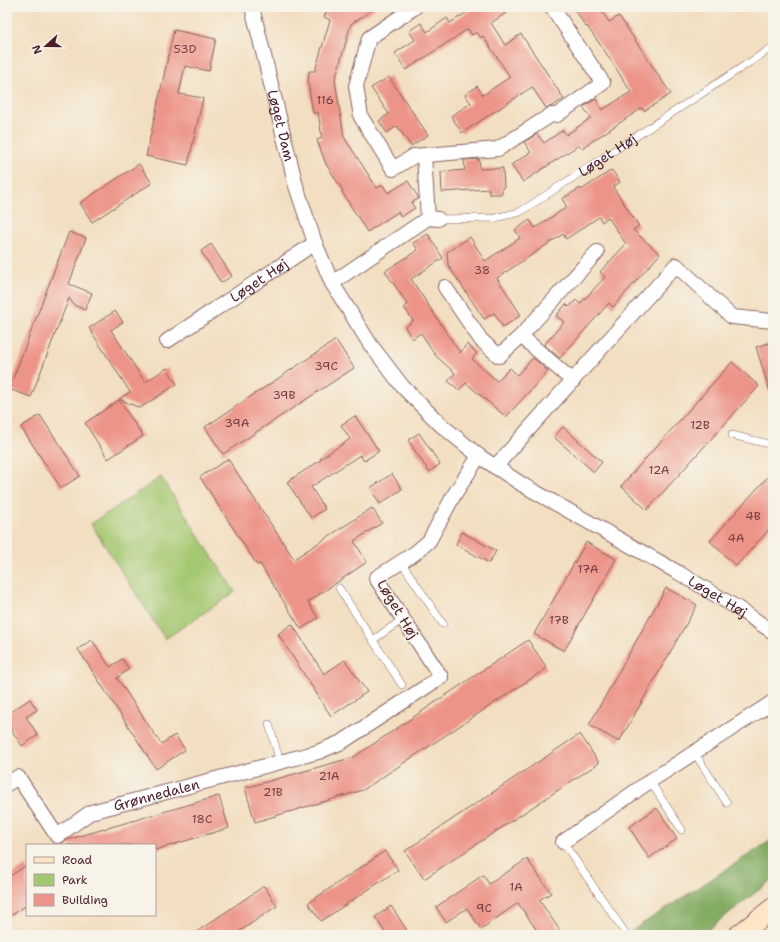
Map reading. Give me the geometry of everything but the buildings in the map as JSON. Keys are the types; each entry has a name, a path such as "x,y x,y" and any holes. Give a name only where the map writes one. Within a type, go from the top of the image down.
{"street":[{"name":"Løget Dam","path":"252,7 296,186 315,243"},
{"path":"416,7 369,38 356,86 361,117 393,169 414,156 498,149 551,115 557,115 603,84 552,7"},
{"path":"332,283 433,219 424,155"},
{"name":"Løget Høj","path":"168,341 315,243 332,283 358,326 402,387 441,425 479,456 523,485 680,573 739,609 773,632"},
{"path":"445,287 482,340 499,356 521,336 597,252"},
{"path":"495,467 676,265 732,317 773,321"},
{"path":"521,336 572,381"},
{"name":"Løget Høj","path":"342,742 441,677 376,578 415,553 429,541 452,499 479,456"},
{"path":"563,842 650,781 773,702"},
{"name":"Grønnedalen","path":"7,784 18,777 57,836 91,812 318,752 342,742"},
{"path":"740,935 773,908"}],"lane":[{"name":"Løget Høj","path":"433,219 495,218 520,212 773,47"},
{"path":"732,435 773,445"},
{"path":"401,562 443,624"},
{"path":"339,588 402,685"},
{"path":"373,640 404,619"},
{"path":"269,724 280,762"},
{"path":"694,752 727,803"},
{"path":"650,781 682,830"},
{"path":"563,842 624,931"}],"green space":[{"path":"161,477 235,592 165,639 91,524"},
{"path":"773,839 773,879 701,935 625,935"}]}
